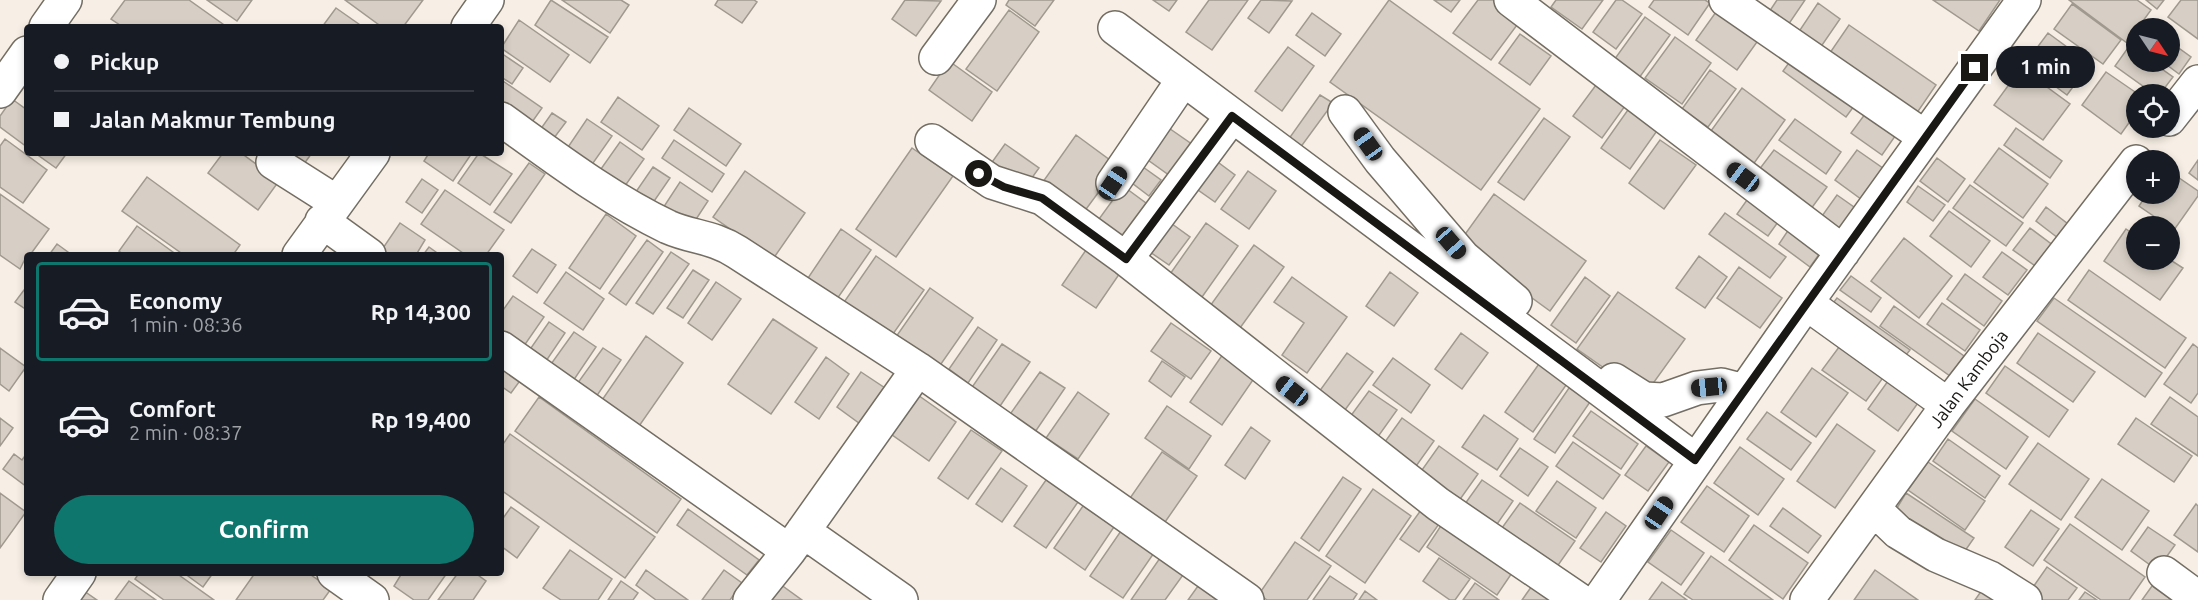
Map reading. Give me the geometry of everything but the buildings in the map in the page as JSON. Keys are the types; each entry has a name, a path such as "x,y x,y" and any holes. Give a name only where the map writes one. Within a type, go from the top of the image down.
{"street":[{"path":"48,24 65,0"},
{"path":"470,24 487,0"},
{"path":"936,58 979,0"},
{"path":"1511,0 1843,252"},
{"path":"1726,0 1925,137"},
{"path":"1599,600 1806,303 2024,0"},
{"path":"1115,28 1695,460"},
{"path":"0,91 24,57"},
{"path":"1113,183 1183,80"},
{"path":"2180,105 2198,82"},
{"path":"1345,112 1380,160 1463,256 1577,353 1626,389 1644,399 1662,400 1697,388 1722,385 1744,392"},
{"path":"1126,259 1232,116"},
{"path":"504,121 563,164 650,217 689,235 718,240 918,369 1247,600"},
{"name":"Jalan Kamboja","path":"2146,150 2155,138"},
{"path":"932,141 992,182 1042,198 1126,259 1438,504 1580,600"},
{"path":"300,252 371,156"},
{"path":"273,162 329,212 366,252"},
{"name":"Jalan Kamboja","path":"1807,600 1948,405 2126,175"},
{"path":"1806,303 1948,405"},
{"path":"504,350 796,541 901,600"},
{"path":"750,600 796,541 918,369"},
{"path":"1874,509 1899,532 1936,555 1990,578 2025,600"},
{"path":"2164,573 2198,598"},
{"path":"60,600 76,576"},
{"path":"338,576 372,600"}],"route":[{"path":"979,174 1004,187 1042,198 1126,259 1232,116 1695,460 1975,68"}]}
